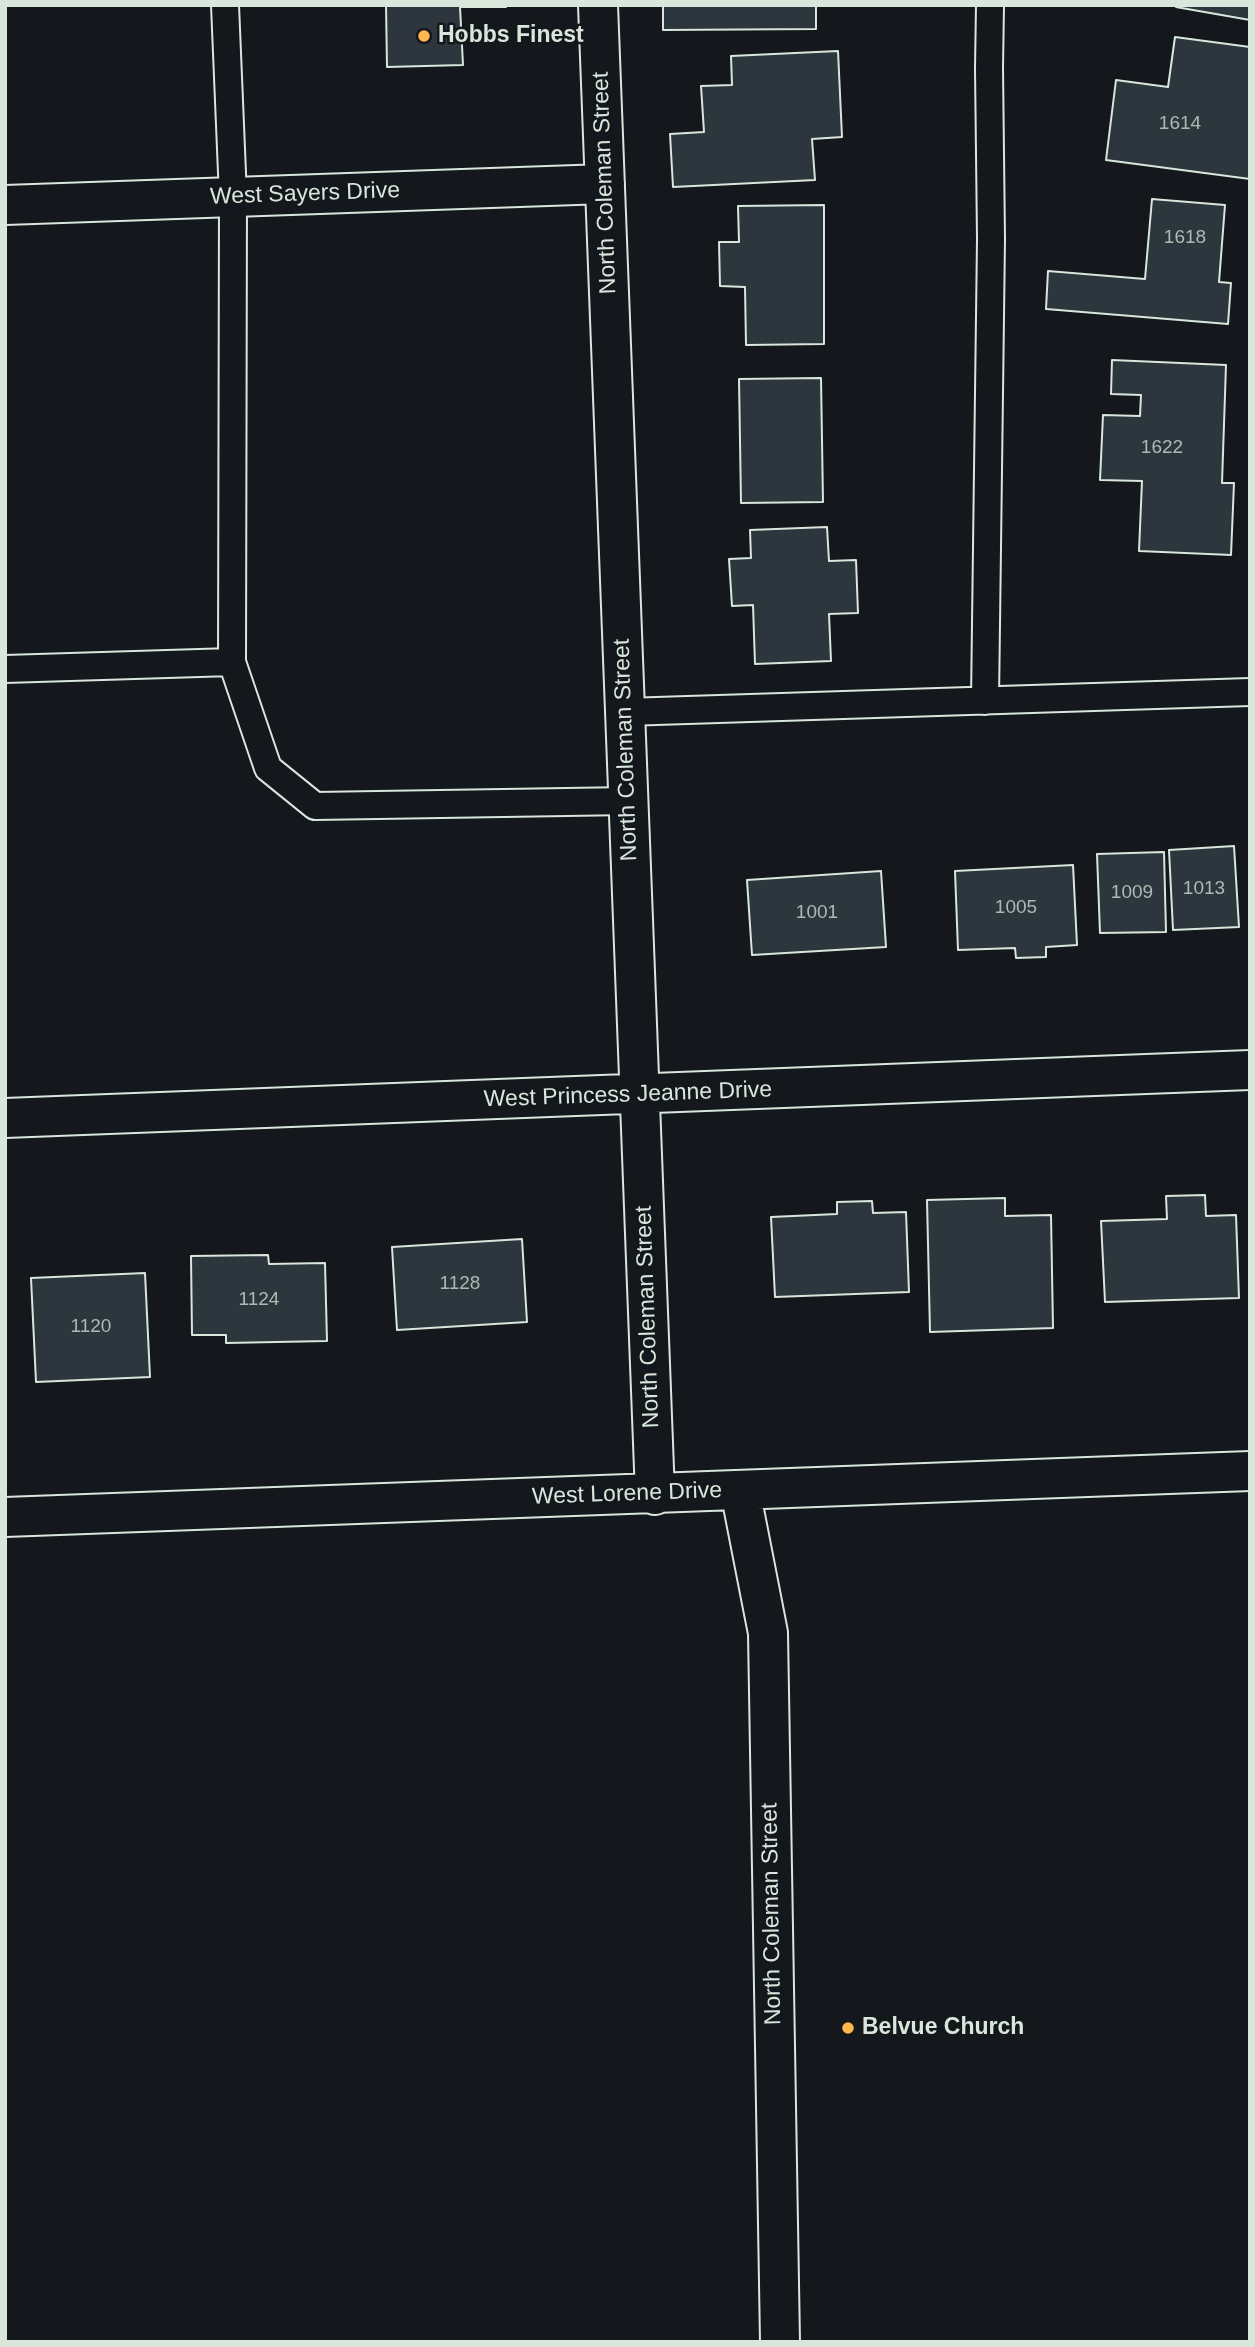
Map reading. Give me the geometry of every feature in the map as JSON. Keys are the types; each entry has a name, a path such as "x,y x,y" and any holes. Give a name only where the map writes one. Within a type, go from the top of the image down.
{"street":[{"name":"North Coleman Street","path":"598,5 655,1495"},
{"name":"West Sayers Drive","path":"5,205 604,184"},
{"name":"West Princess Jeanne Drive","path":"5,1118 1250,1070"},
{"name":"West Lorene Drive","path":"5,1517 1250,1471"},
{"name":"North Coleman Street","path":"740,1490 768,1633 780,2342"}],"lane":[{"path":"225,5 233,197 232,662 268,768 315,806 629,801"},
{"path":"985,701 991,252 990,5"},
{"path":"5,669 232,662"},
{"path":"625,712 1250,692"}],"building":[{"name":"Hobbs Finest","path":"386,5 506,7 460,7 463,65 387,67"},
{"path":"663,5 816,5 816,29 663,30"},
{"path":"1250,5 1250,20 1176,7"},
{"path":"1175,37 1250,47 1250,179 1106,160 1116,80 1168,87"},
{"path":"838,51 842,137 812,139 815,180 673,187 670,134 704,132 701,86 732,85 731,56"},
{"path":"1152,199 1225,205 1219,282 1231,283 1228,324 1046,309 1048,271 1145,279"},
{"path":"824,205 824,344 746,345 745,287 720,286 719,242 739,242 738,206"},
{"path":"1112,360 1226,365 1222,483 1234,483 1231,555 1139,551 1142,481 1100,480 1103,415 1140,416 1141,395 1111,394"},
{"path":"821,378 823,502 741,503 739,379"},
{"path":"827,527 829,561 856,560 858,613 829,614 831,661 755,664 753,605 732,606 729,559 751,558 750,530"},
{"path":"1234,846 1239,927 1173,930 1169,850"},
{"path":"1164,852 1166,932 1100,933 1097,854"},
{"path":"1073,865 1077,945 1046,947 1046,957 1016,958 1015,948 958,950 955,871"},
{"path":"881,871 886,947 752,955 747,880"},
{"path":"1205,1195 1206,1216 1236,1215 1239,1298 1105,1302 1101,1221 1167,1219 1166,1196"},
{"path":"1005,1198 1005,1216 1051,1215 1053,1328 930,1332 927,1200"},
{"path":"872,1201 873,1213 906,1212 909,1292 775,1297 771,1217 837,1214 837,1202"},
{"path":"522,1239 527,1322 397,1330 392,1247"},
{"path":"268,1255 269,1264 325,1263 327,1341 226,1343 226,1335 192,1335 191,1256"},
{"path":"145,1273 150,1377 36,1382 31,1278"}],"place":[{"name":"Hobbs Finest","path":"424,36"},
{"name":"Belvue Church","path":"848,2028"}]}
